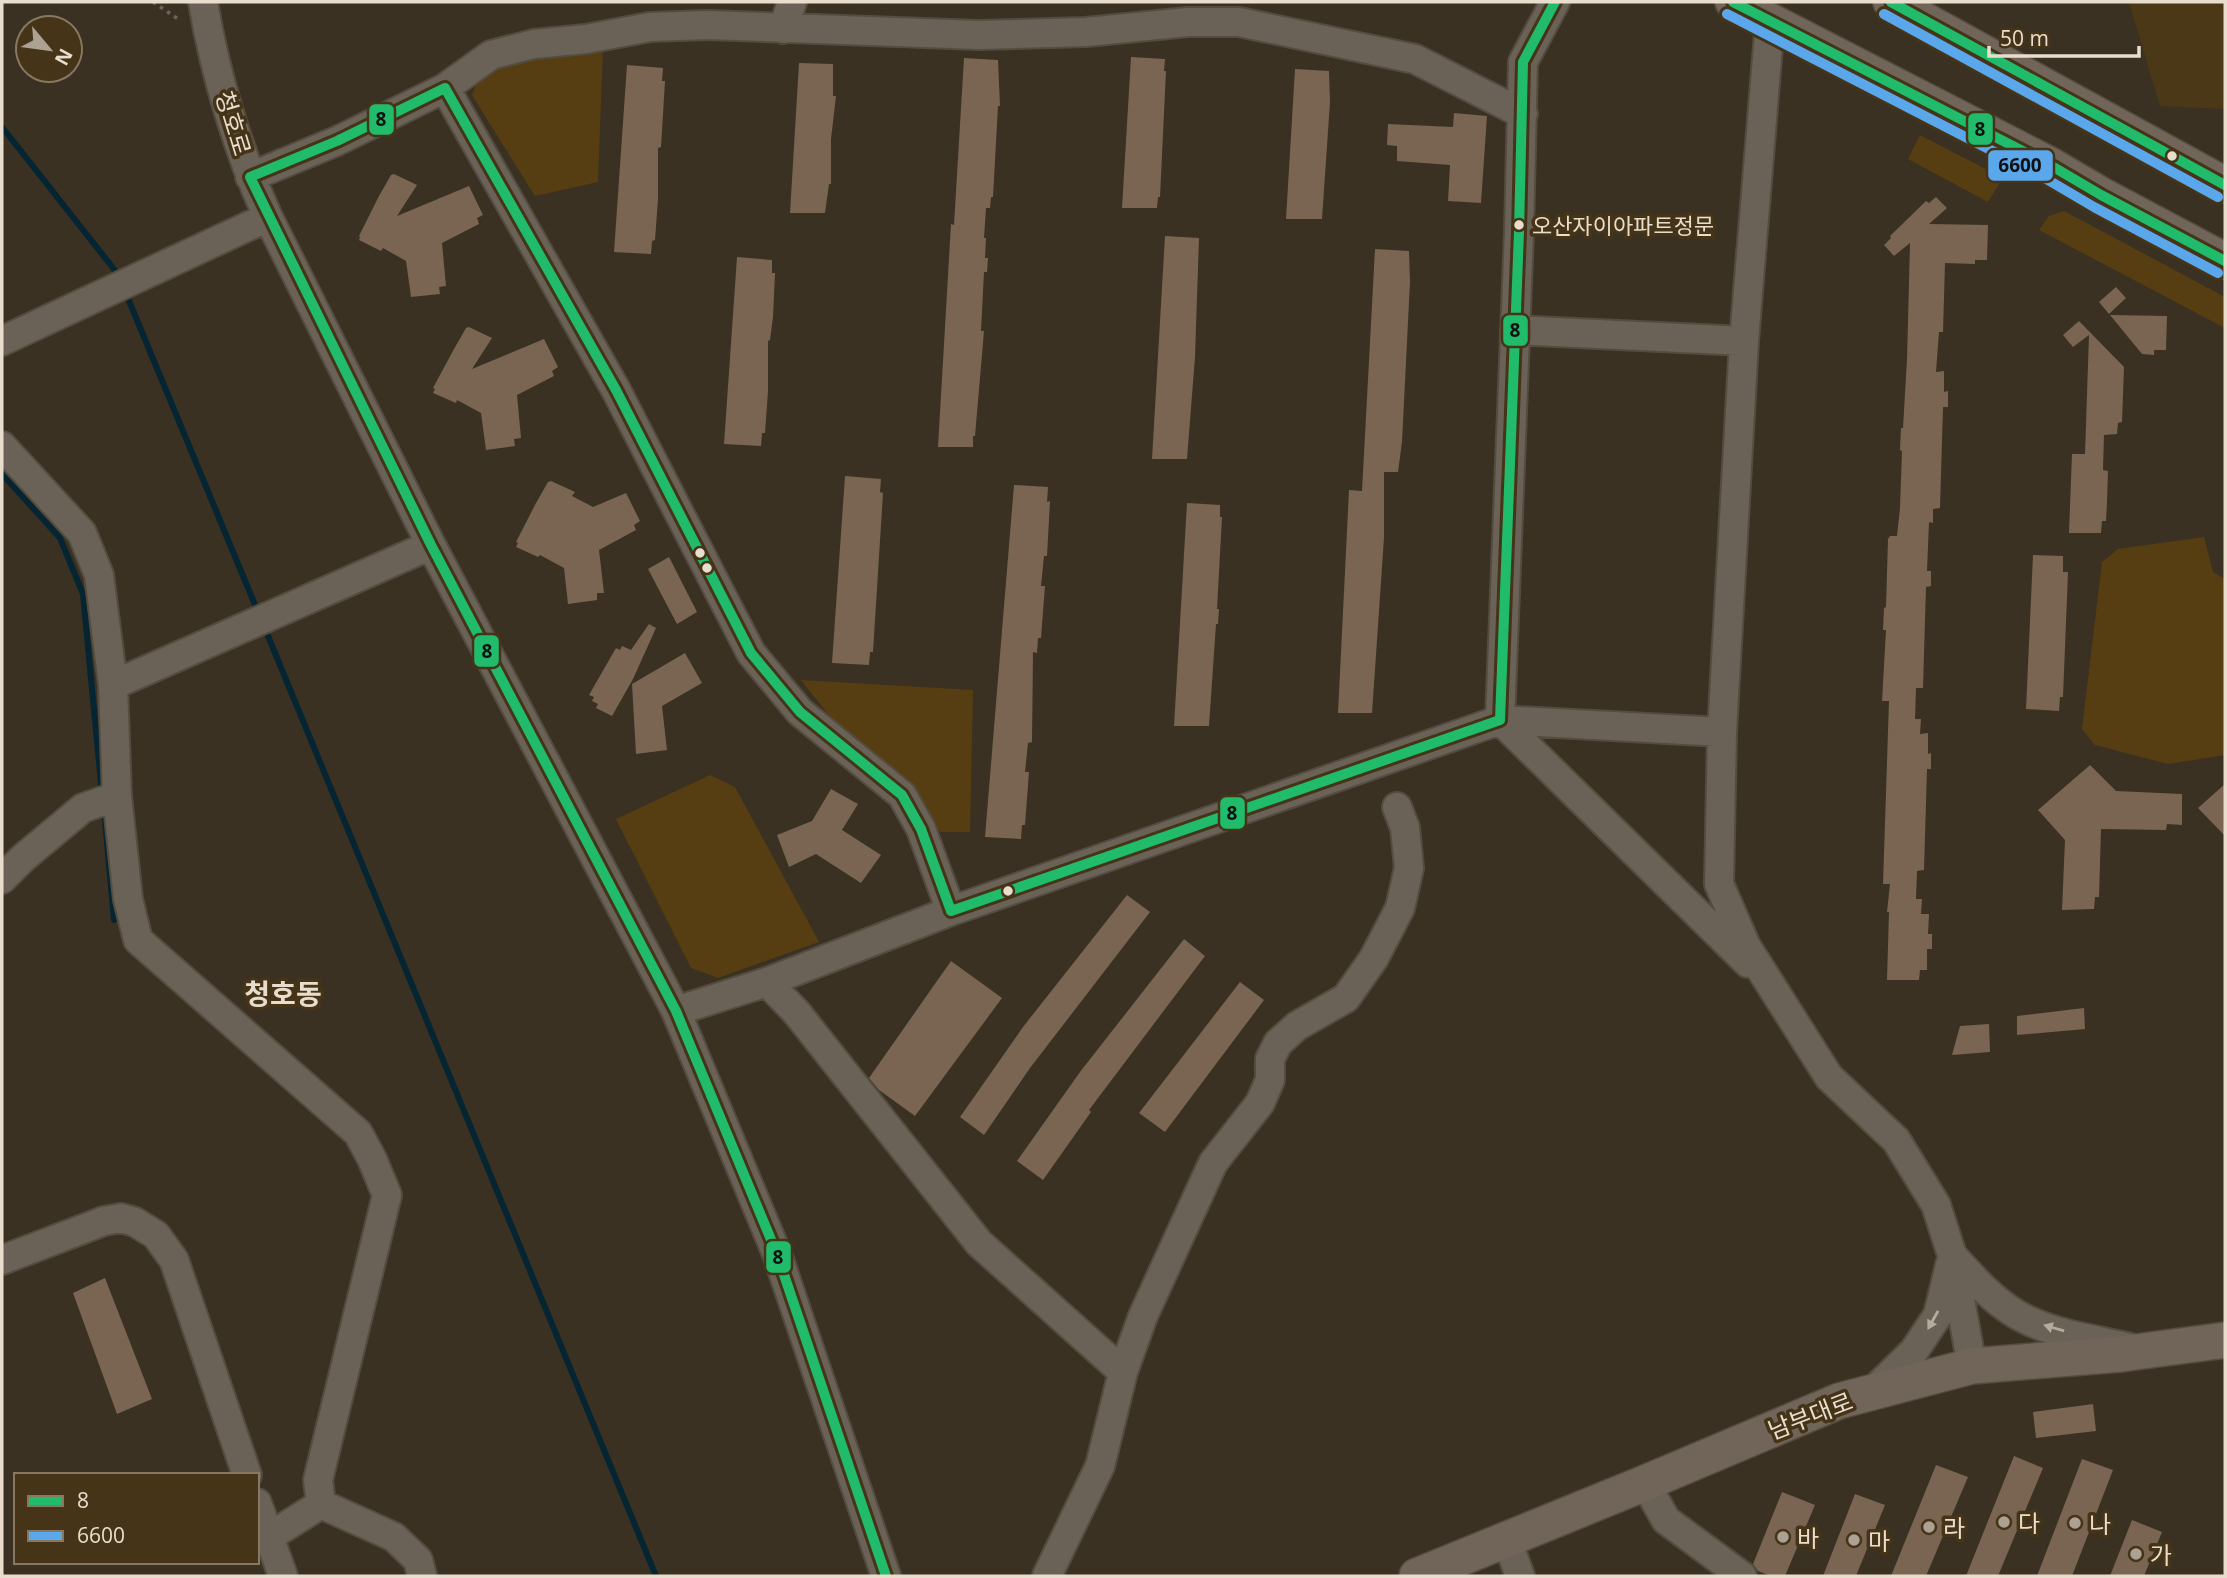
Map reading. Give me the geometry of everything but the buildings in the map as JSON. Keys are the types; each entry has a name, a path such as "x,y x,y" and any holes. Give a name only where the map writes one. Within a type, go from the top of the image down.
{"main road":[{"path":"1733,2 2050,165 2225,261"},
{"path":"1891,2 2225,185"},
{"name":"남부대로","path":"1417,1576 1839,1401 1972,1366 2143,1351 2225,1340"}],"street":[{"name":"청호로","path":"203,2 209,40 250,177 268,217 431,545 676,1011 777,1254 886,1576"},
{"path":"783,29 792,2"},
{"path":"1555,2 1523,62 1516,330 1500,720 1770,985"},
{"path":"1770,20 1744,341 1722,732 1719,884 1746,946 1829,1077 1896,1140 1936,1205 1952,1255 1972,1366"},
{"path":"250,177 337,141 445,88 491,55 534,44 586,39 650,27 708,25 978,36 1086,32 1188,22 1239,22 1415,59 1523,114"},
{"path":"445,88 616,390 751,653 800,712 902,795 921,829 951,911"},
{"path":"2,341 268,217"},
{"path":"1516,330 1744,341"},
{"path":"2,446 82,533 99,575 113,685 108,799 138,940 358,1133 387,1195 318,1480 321,1504"},
{"path":"113,685 431,545"},
{"path":"676,1011 767,982 951,911 1500,720 1722,732"},
{"path":"2,879 33,849 83,808 108,799"},
{"path":"1047,1576 1100,1466 1123,1372 1143,1316 1213,1163 1260,1103 1270,1080 1270,1059 1278,1043 1297,1026 1346,998 1374,958 1400,908 1409,868 1405,828 1397,807"},
{"path":"1689,905 1719,884"},
{"path":"767,982 797,1013 979,1242 1123,1372"},
{"path":"2,1260 103,1221 121,1218 135,1222 156,1235 174,1259 246,1473"},
{"path":"1952,1255 1987,1293 2017,1315 2047,1327 2143,1351"},
{"path":"1872,1392 1914,1351 1938,1315 1952,1255"},
{"path":"1645,1483 1666,1520 1742,1576"},
{"path":"270,1537 321,1504"},
{"path":"321,1504 394,1537 418,1560 422,1576"},
{"path":"259,1508 283,1576"},
{"path":"1507,1540 1520,1576"}],"shaded area":[{"path":"2129,2 2225,2 2225,109 2160,106"},
{"path":"603,47 598,182 535,196 472,95 482,69 524,54"},
{"path":"1920,135 2003,178 1988,202 1908,159"},
{"path":"2064,211 2225,297 2225,328 2039,230 2049,216"},
{"path":"2204,537 2213,572 2225,579 2225,755 2168,764 2095,745 2082,729 2102,562 2118,549"},
{"path":"801,680 973,690 970,832 940,832 927,813 843,733"},
{"path":"710,775 735,787 819,942 718,978 691,968 616,819"}],"waterway":[{"path":"2,127 117,273"},
{"path":"127,296 258,612"},
{"path":"2,474 60,538 83,594 102,794"},
{"path":"268,636 656,1576"},
{"path":"104,809 114,920"}],"transit line":[{"name":"8","path":"886,1576 777,1254 676,1011 431,545 250,177 337,141 445,88 616,390 751,653 800,712 902,795 921,829 951,911 1500,720 1523,62 1555,2"},
{"name":"8","path":"1733,2 2050,165 2225,261"},
{"name":"8","path":"1891,2 2225,185"},
{"name":"6600","path":"1727,14 2043,177 2218,273"},
{"name":"6600","path":"1884,14 2218,197"}],"place":[{"name":"오산자이아파트정문","path":"1519,225"},
{"name":"다","path":"2004,1522"},
{"name":"나","path":"2075,1523"},
{"name":"라","path":"1929,1527"},
{"name":"바","path":"1783,1537"},
{"name":"마","path":"1854,1540"},
{"name":"가","path":"2136,1554"}],"district":[{"name":"청호동","path":"283,993"}]}
